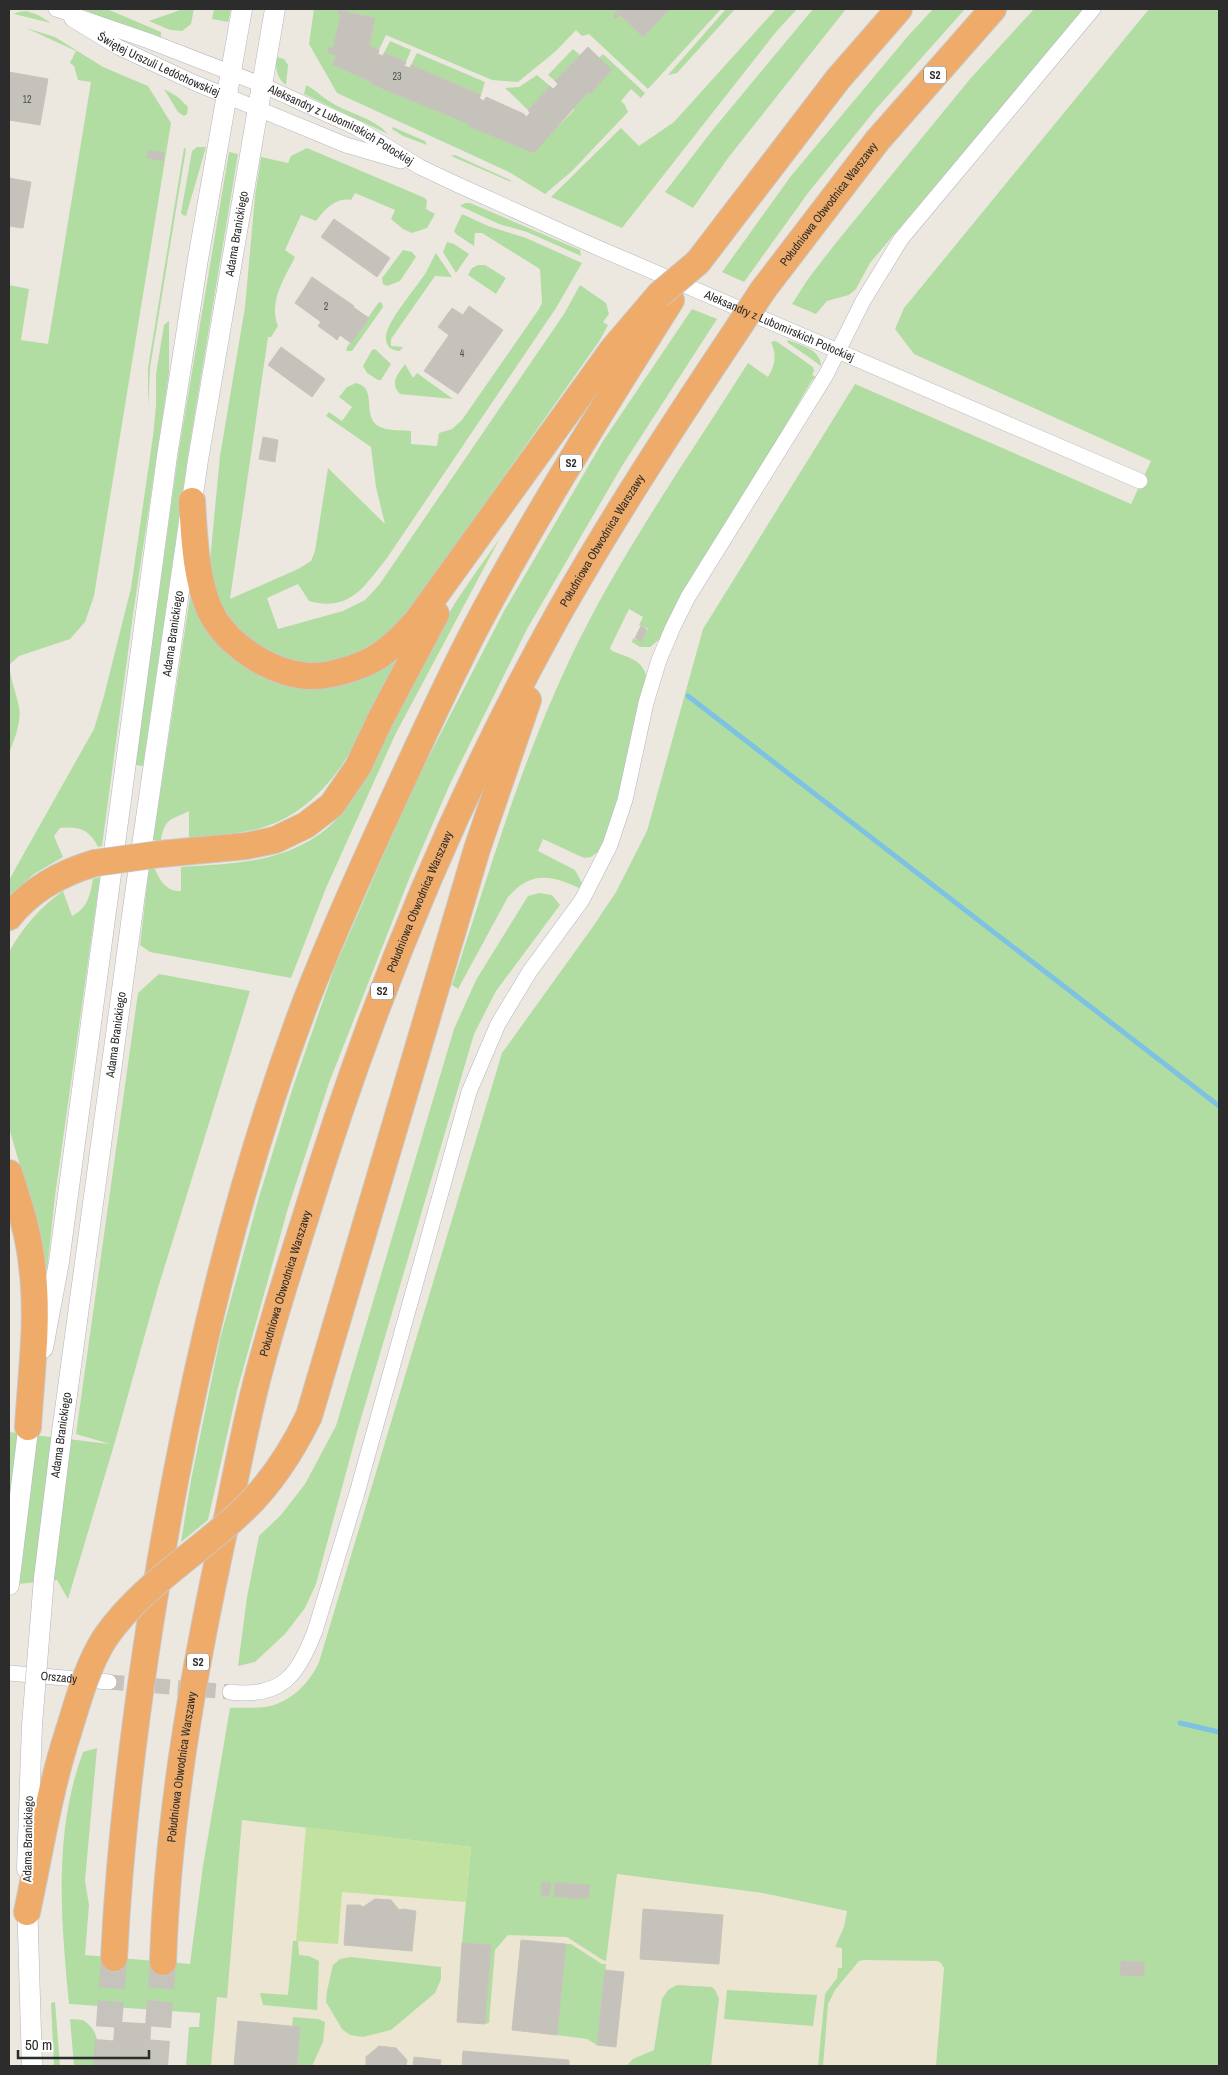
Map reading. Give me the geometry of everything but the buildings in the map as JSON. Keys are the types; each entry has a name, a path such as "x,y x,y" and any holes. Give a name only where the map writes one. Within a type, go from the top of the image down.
{"highway":[{"path":"192,501 197,564 206,596 215,619 230,638 250,655 277,668 306,676 338,672 366,663 392,647 416,622 472,547 613,349 698,262 838,79 899,9"},
{"name":"Południowa Obwodnica Warszawy","path":"163,1962 167,1879 182,1754 206,1616 255,1388 286,1280 351,1074 404,936 441,849 499,725 558,614 610,524 763,290 877,141 994,9"},
{"name":"S2","path":"114,1958 118,1873 131,1752 161,1550 200,1358 234,1223 259,1134 306,1001 338,924 440,699 476,628 608,401 665,297"},
{"path":"9,917 34,892 70,870 95,863 160,854 246,846 275,840 306,825 332,805 358,767 380,720 472,547"},
{"path":"27,1912 43,1835 48,1800 82,1688 105,1638 121,1618 152,1587 239,1514 262,1490 280,1469 309,1416 477,849 558,614"},
{"path":"9,1173 22,1216 32,1267 34,1305 28,1427"}],"main road":[{"path":"9,1585 28,1427 59,1262 167,456 230,71 242,9"},
{"name":"Adama Branickiego","path":"32,2066 27,1912 32,1725 44,1578 62,1432 192,501 274,9"}],"street":[{"path":"230,1692 246,1694 277,1687 287,1680 299,1666 308,1649 357,1493 469,1092 481,1060 515,993 582,900 610,845 625,800 646,703 672,627 688,597 826,375 863,301 900,239 1093,9"},
{"name":"Świętej Urszuli Ledóchowskiej","path":"59,10 92,20 260,84"},
{"name":"Świętej Urszuli Ledóchowskiej","path":"59,10 87,30 118,47 257,108"},
{"name":"Aleksandry z Lubomirskich Potockiej","path":"260,84 357,128 420,167 596,247 1140,482"},
{"name":"Aleksandry z Lubomirskich Potockiej","path":"257,108 346,145 420,167"},
{"name":"Orszady","path":"9,1673 109,1682"}],"shaded area":[{"path":"242,1820 471,1847 617,1874 763,1893 874,1917 1219,2034 1219,2066 211,2066 217,1997 227,1997"}],"green space":[{"path":"83,9 107,9 161,32 161,37 111,21"},
{"path":"183,9 194,9 191,24 182,31 170,30 149,21"},
{"path":"214,9 231,9 228,22 212,19"},
{"path":"314,9 619,9 613,16 617,19 620,15 643,37 670,9 721,9 648,89 589,34 582,36 576,30 556,51 518,82 492,80 386,35 379,50 369,46 375,18 338,10 337,13 341,14 333,48 328,53 336,56 333,65 372,82 371,84 533,152 574,110 573,108 588,92 590,93 612,70 599,58 603,54 645,93 641,98 631,89 621,101 628,112 572,171 545,194 509,172 337,93 309,44"},
{"path":"726,9 735,9 677,73 668,75"},
{"path":"776,9 797,9 776,32 622,228 551,197 621,128 639,146 674,122"},
{"path":"813,9 846,9 728,158 693,208 665,192 711,132"},
{"path":"933,9 965,9 876,109 808,193 744,282 722,272 791,176 908,36"},
{"path":"1034,9 1084,9 870,263 856,289 849,295 827,301 816,314 792,304 808,279 835,244 970,79"},
{"path":"1149,9 1219,9 1219,2066 936,2066 944,1968 941,1963 937,1961 864,1960 859,1961 835,1990 828,2004 823,2066 818,2066 825,1994 837,1978 838,1968 842,1968 842,1948 835,1947 844,1927 847,1911 763,1893 617,1874 606,1961 567,1937 508,1935 495,1950 489,2023 485,2024 491,1945 462,1943 471,1847 242,1820 227,1998 217,1997 211,2066 186,2066 189,2027 199,2027 200,2013 69,2004 62,1909 63,1845 73,1783 83,1752 97,1748 85,1881 89,1905 85,1955 190,1964 203,1866 230,1708 265,1707 286,1700 311,1677 319,1662 502,1053 616,892 647,831 703,629 855,384 1131,504 1151,461 914,354 895,329 904,308"},
{"path":"27,11 38,15 51,23 14,14"},
{"path":"26,28 55,37 103,67 148,86 171,123 94,596 85,622 70,639 19,656 9,665 9,285 29,289 21,340 48,344 91,82 78,80 74,66 70,63 76,51"},
{"path":"390,41 411,50 406,62 384,53"},
{"path":"573,49 580,55 555,81 548,75"},
{"path":"417,53 485,82 481,95 411,65"},
{"path":"277,57 284,59 288,65 286,85 280,79 277,72"},
{"path":"537,75 550,86 528,110 505,88 519,87"},
{"path":"306,85 339,107 376,124 388,134 304,94"},
{"path":"164,89 178,97 188,107 187,114 184,116 178,112"},
{"path":"393,127 425,141 427,145 403,136 392,129"},
{"path":"197,147 206,147 186,216 181,213 192,151"},
{"path":"184,148 186,149 150,368 148,408 148,368"},
{"path":"307,148 425,198 427,201 426,209 435,214 427,228 412,233 403,229 391,219 395,210 355,193 351,200 335,202 316,221 301,215 285,250 295,257 276,299 275,317 278,326 271,337 268,337 230,599 298,569 311,561 315,551 328,468 385,524 376,487 371,447 326,416 329,412 342,421 352,407 339,397 347,387 356,383 363,386 367,391 371,417 380,427 391,430 411,431 411,444 437,446 439,433 452,429 462,420 539,309 542,303 540,269 482,233 475,233 474,246 456,234 454,231 462,214 488,226 526,238 582,263 556,308 387,558 371,578 355,595 335,603 323,604 309,601 298,584 267,598 278,629 343,611 365,600 379,585 564,314 580,285 606,303 609,314 603,322 608,325 600,340 395,631 362,655 318,664 297,662 280,656 260,646 244,634 218,600 209,571 220,456 245,307 255,196 261,157 288,163 291,156"},
{"path":"229,152 238,154 189,449 143,766 135,765 179,449"},
{"path":"455,155 510,180 511,182 451,156"},
{"path":"470,203 580,250 581,256 527,232 499,224 460,206"},
{"path":"447,242 454,244 469,254 456,273 443,252"},
{"path":"403,250 412,252 416,257 400,281 387,286 383,284 382,278"},
{"path":"436,253 452,277 435,276 391,339 391,346 403,347 400,351 394,350 387,343 388,329 425,274"},
{"path":"478,265 485,265 506,278 496,294 468,275 472,268"},
{"path":"379,302 382,303 383,307 352,351 346,351 347,347"},
{"path":"692,309 717,319 622,466 527,629 450,784 411,874 329,1083 288,1208 237,1391 208,1520 181,1542 191,1480 220,1339 259,1197 292,1090 334,969 413,787 504,611 603,441"},
{"path":"169,321 169,373 133,615 102,846 98,847 95,841 83,830 60,828 54,836 63,857 34,874 9,896 9,880 94,729 104,696 131,588 153,436 156,374 164,325"},
{"path":"788,340 809,348 818,355 821,366 787,342"},
{"path":"776,341 813,367 812,375 816,377 812,380 660,639 650,647 640,647 632,642 633,638 641,642 648,629 639,625 643,617 629,609 610,648 612,651 638,662 646,676 623,781 607,833 599,851 591,857 584,858 543,839 538,851 575,870 582,883 579,888 559,880 541,878 533,879 516,889 508,897 458,989 452,985 520,780 551,700 588,622 631,547 748,363 768,377 774,360 771,342"},
{"path":"375,349 391,364 381,380 367,373 363,366 372,350"},
{"path":"405,364 413,378 417,373 453,399 400,394 395,386 395,382 397,375"},
{"path":"500,538 395,735 326,888 291,978 150,952 140,945 149,869 155,869 159,878 168,888 181,891 181,867 247,862 262,859 294,849 309,841 336,820 366,778 449,613"},
{"path":"191,590 267,674 400,653 363,730 332,778 313,799 290,815 264,827 237,833 189,838 189,811 167,823 161,840 153,840"},
{"path":"9,665 20,713 17,731 9,753"},
{"path":"100,877 55,1196 47,1271 42,1241 9,1128 9,952 33,918 63,891 72,916 82,909 89,896 93,879"},
{"path":"539,893 552,895 560,905 496,991 474,1034 357,1432 316,1584 305,1608 285,1634 255,1662 238,1666 247,1597 259,1536 281,1515 305,1484 336,1426 454,1029 476,980 528,896"},
{"path":"159,974 250,991 158,1288 68,1599 57,1580 9,1585 9,1432 110,1444 76,1434 138,993"},
{"path":"306,1827 471,1847 466,1902 342,1892 338,1944 296,1941"},
{"path":"293,1941 298,1941 299,1955 309,1956 319,1961 317,2010 263,2005 260,1993 288,1995"},
{"path":"566,1944 571,1944 602,1964 606,1964 597,2045 587,2039 557,2035"},
{"path":"350,1957 441,1967 441,1979 435,1993 391,2030 363,2037 350,2035 342,2029 326,2002 333,1965 340,1959"},
{"path":"677,1985 712,1987 719,1999 711,2066 626,2066 633,2059 654,2050 662,1999 668,1990"},
{"path":"727,1990 817,1995 813,2026 724,2019"},
{"path":"55,2002 60,2066 54,2066 51,2003"},
{"path":"293,2017 318,2019 325,2022 323,2042 312,2066 297,2066 300,2027 292,2026"},
{"path":"70,2019 83,2020 96,2035 97,2066 74,2066"}],"waterway":[{"path":"688,696 1219,1106"},
{"path":"1180,1723 1219,1732"}],"tunnel":[{"path":"109,1682 230,1692"},
{"path":"106,2066 114,1958"},
{"path":"155,2066 163,1962"}]}
